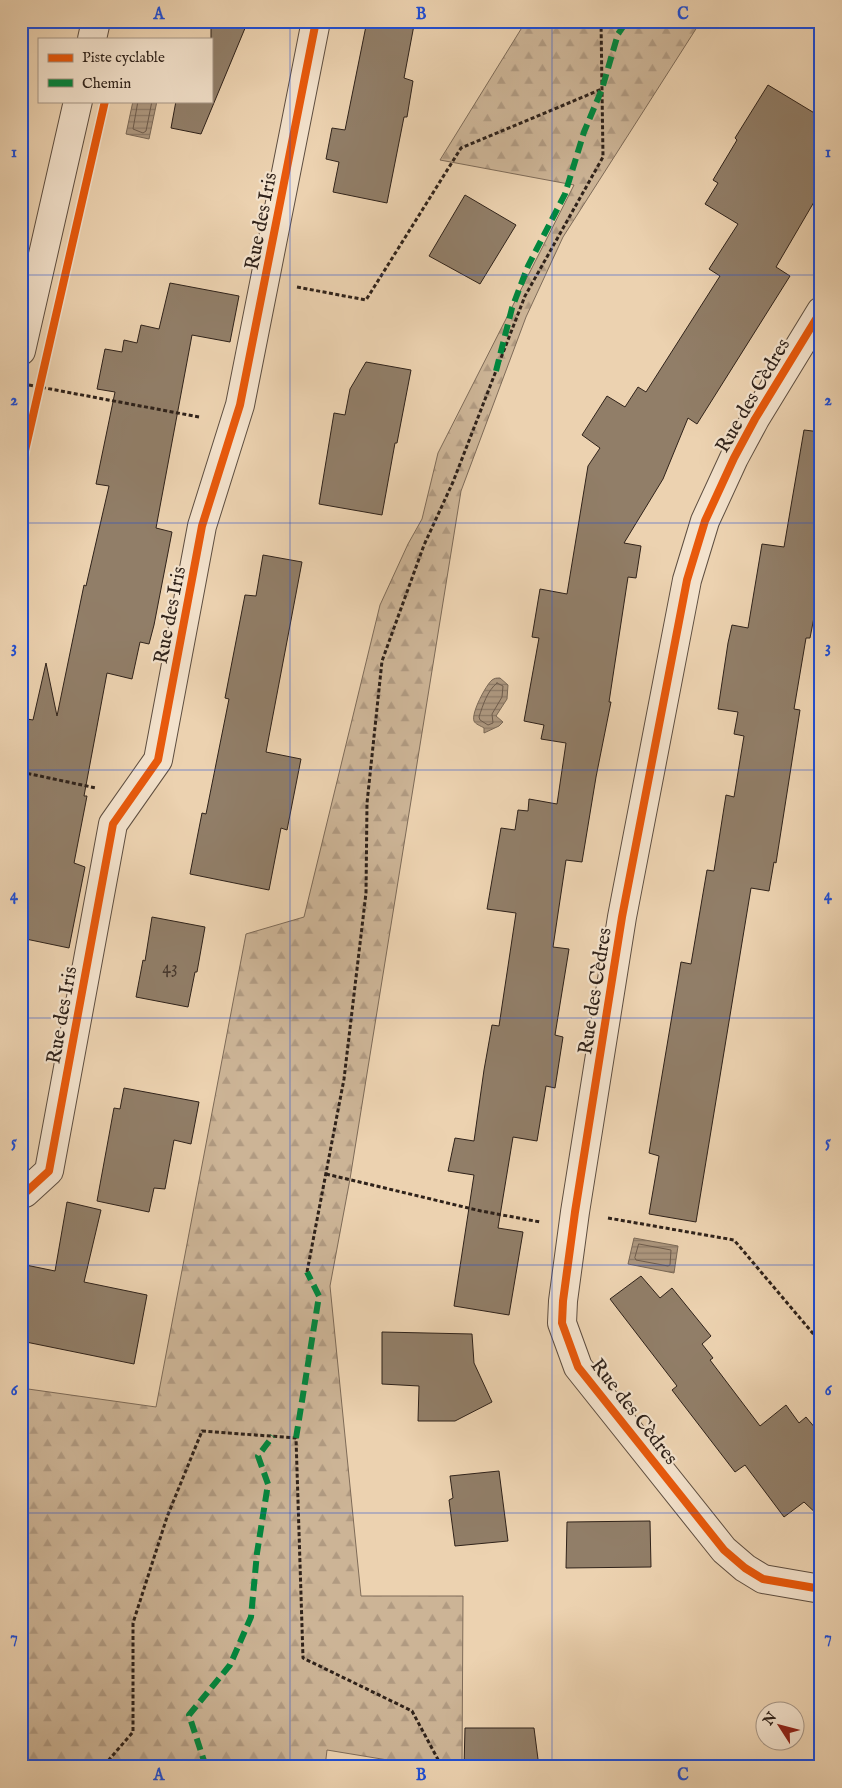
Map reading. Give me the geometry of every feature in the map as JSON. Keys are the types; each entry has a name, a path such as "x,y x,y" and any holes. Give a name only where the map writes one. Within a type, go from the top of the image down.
{"street":[{"path":"92,38 96,21"},
{"name":"Rue des Iris","path":"21,1193 25,1193 49,1171 113,824 158,760 202,526 240,405 316,21"},
{"path":"21,351 78,102"},
{"name":"Rue des Cèdres","path":"821,311 755,419 734,458 705,521 687,580 622,917 574,1220 563,1300 562,1323 578,1367 724,1550 744,1568 763,1579 821,1589"}],"path":[{"path":"307,1272 344,1079 366,893 367,803 382,661 424,545 453,482 525,296 603,157 601,21"},
{"path":"264,281 366,300 461,148 602,89"},
{"path":"37,396 42,377"},
{"path":"21,384 234,423"},
{"path":"21,772 133,796"},
{"path":"326,1174 481,1210 734,1240 821,1344"},
{"path":"97,1767 107,1762 133,1732 133,1623 166,1517 202,1431 296,1438 303,1658 412,1712 442,1767"}],"green space":[{"path":"526,21 701,21 563,237 526,317 461,491 350,1179 330,1286 361,1596 463,1596 462,1767 430,1767 327,1750 325,1767 21,1767 21,1388 156,1407 246,934 304,917 380,605 408,544 422,519 438,453 574,185 440,160"}],"water":[{"path":"783,21 821,21 821,32 816,33 814,24 784,27"},
{"path":"133,102 157,102 149,139 126,134"},
{"path":"500,678 508,685 507,699 496,716 503,722 484,733 484,728 474,721 475,712 489,683 494,679"},
{"path":"634,1238 678,1246 674,1273 628,1264"}],"building":[{"path":"211,21 248,21 201,134 171,128 176,102 212,102"},
{"path":"367,21 396,21 414,25 404,78 413,81 407,117 404,117 387,203 333,192 339,162 326,159 332,128 345,130"},
{"path":"768,85 821,117 821,190 776,267 790,276 697,424 688,418 663,479 624,543 641,546 636,578 628,577 609,702 611,702 582,862 566,860 553,947 569,949 555,1035 563,1037 555,1088 546,1086 537,1141 513,1137 498,1228 523,1232 509,1315 454,1306 474,1175 448,1171 455,1138 474,1141 492,1025 499,1026 516,913 487,909 501,828 515,830 518,810 528,811 529,799 557,804 566,743 541,739 544,725 524,721 539,638 532,637 540,589 567,594 588,466 600,448 582,435 607,396 625,407 638,387 646,392 720,276 709,269 738,224 705,204 718,183 713,180 737,140 735,138"},
{"path":"465,195 516,225 480,284 429,256"},
{"path":"170,283 239,296 230,342 192,335 156,528 172,532 154,625 149,644 140,642 132,679 107,673 84,796 87,796 74,863 85,867 69,948 21,938 21,718 33,720 46,663 57,716 84,585 86,586 109,486 96,484 115,392 97,389 105,349 122,352 124,340 137,343 141,325 159,329"},
{"path":"366,362 411,370 382,515 319,504 334,413 345,415 350,389"},
{"path":"804,430 821,432 821,581 810,638 806,638 794,709 800,710 776,863 774,862 769,891 751,888 696,1222 649,1214 659,1156 649,1153 681,962 691,964 707,870 714,871 726,795 734,797 744,736 734,734 738,712 718,709 728,643 732,625 748,628 762,544 784,547"},
{"path":"263,555 302,562 266,752 301,759 287,830 281,828 269,890 190,874 202,813 206,814 229,699 225,698 245,595 256,596"},
{"path":"152,917 205,927 197,972 195,972 188,1007 136,997 143,960 145,961"},
{"path":"124,1088 199,1102 191,1144 174,1140 165,1189 154,1188 149,1212 97,1201 114,1108 120,1109"},
{"path":"67,1202 101,1210 84,1282 147,1295 134,1364 21,1341 21,1264 55,1271"},
{"path":"641,1276 660,1298 672,1288 711,1336 702,1344 713,1358 710,1360 760,1426 786,1405 799,1423 806,1417 821,1435 821,1518 804,1502 784,1517 745,1465 735,1472 672,1390 677,1386 610,1299"},
{"path":"382,1332 472,1334 474,1363 492,1402 455,1421 418,1421 419,1386 382,1384"},
{"path":"499,1471 508,1541 455,1546 449,1500 453,1498 450,1476"},
{"path":"650,1521 651,1567 566,1568 567,1522"},
{"path":"465,1728 534,1728 539,1767 464,1767"}],"marked path":[{"path":"496,371 512,308 528,266 565,194 584,132 602,89 618,34 627,21"},
{"path":"296,1438 319,1296 307,1272"},
{"path":"206,1767 189,1715 230,1665 251,1617 257,1553 268,1484 258,1456 273,1436"}],"cycle path":[{"path":"21,1193 25,1193 49,1171 113,824 158,760 202,526 240,405 316,21"},
{"path":"21,468 105,102"},
{"path":"821,311 755,419 734,458 705,521 687,580 622,917 575,1212 563,1301 562,1323 578,1367 724,1550 745,1568 763,1579 821,1589"}]}
